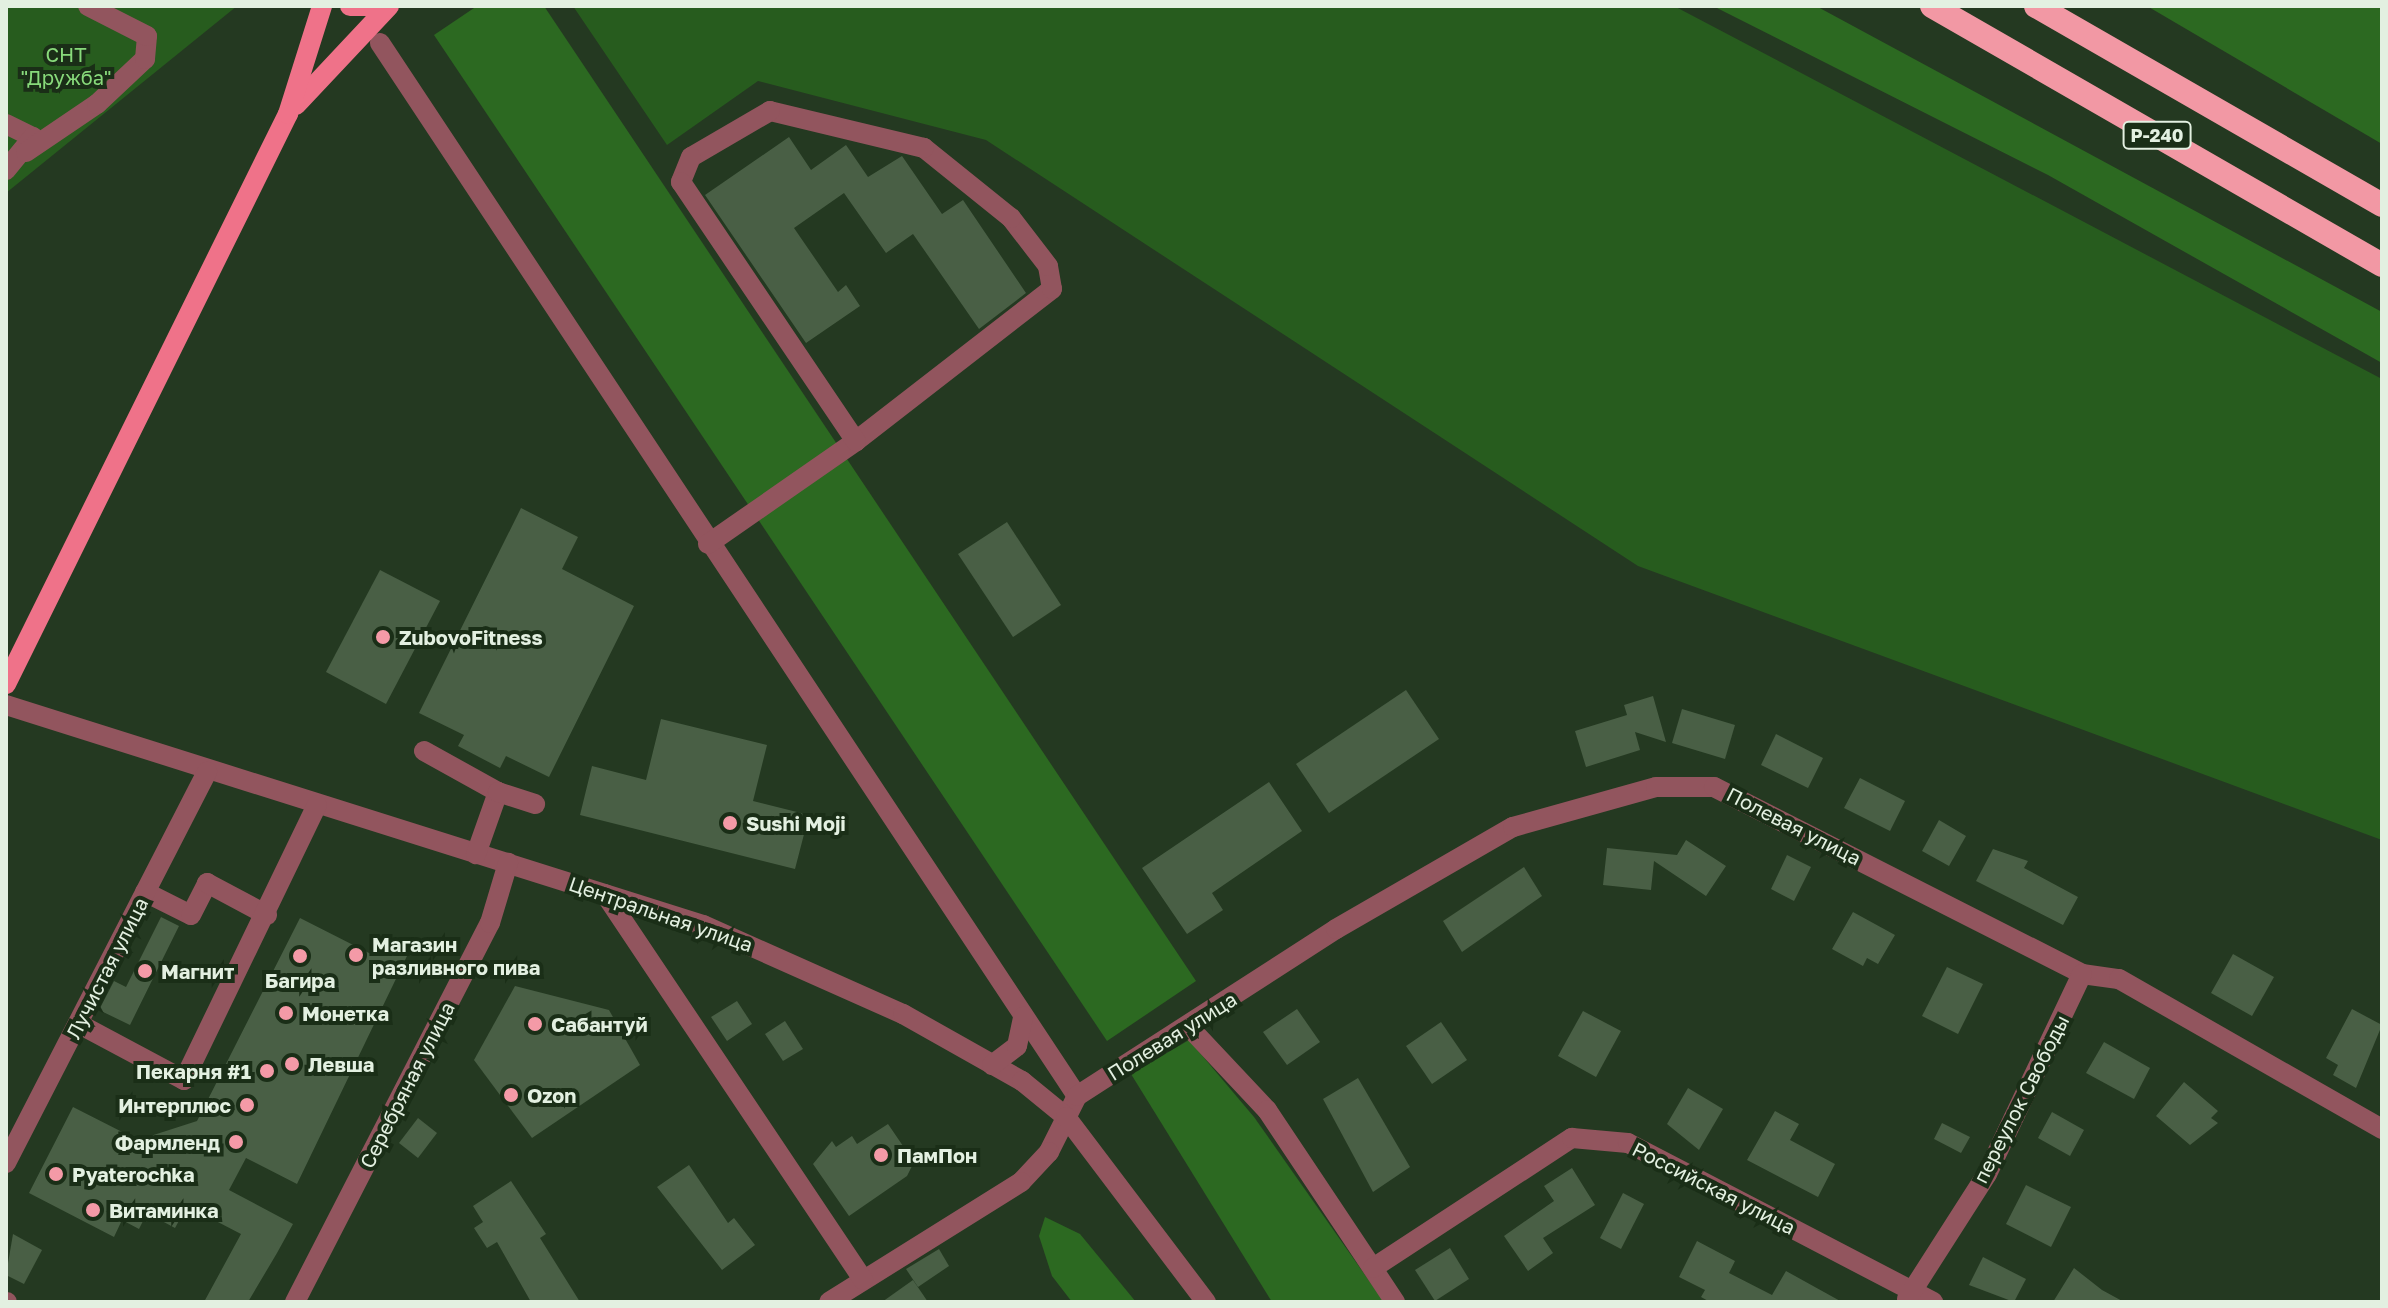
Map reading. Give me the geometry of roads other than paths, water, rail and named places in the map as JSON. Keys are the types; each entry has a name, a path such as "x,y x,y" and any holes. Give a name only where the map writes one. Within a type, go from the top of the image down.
{"highway":[{"name":"Р-240","path":"1932,6 2382,265"},
{"name":"Р-240","path":"2036,6 2382,205"}],"main road":[{"path":"6,684 288,114 322,6"},
{"path":"350,6 389,6"},
{"path":"288,114 389,6"}],"street":[{"path":"6,170 26,152 97,104 145,59 147,36 88,6"},
{"path":"380,43 708,544 1077,1096 1049,1152 1021,1182 829,1302"},
{"path":"708,544 856,441 1047,297 1053,279 1011,218 924,148 770,111 691,157 681,182 856,441"},
{"path":"6,124 33,137 26,152"},
{"name":"Центральная улица","path":"6,705 207,772 605,894 784,958 992,1065 1066,1117 1206,1302"},
{"path":"424,751 498,792 535,804"},
{"name":"Лучистая улица","path":"6,1163 207,772"},
{"name":"Полевая улица","path":"1077,1096 1189,1027 1336,929 1513,827 1656,787 1714,787 2082,974 2119,979 2382,1129"},
{"path":"476,854 498,792"},
{"path":"79,1024 184,1080 267,915 317,805"},
{"name":"Серебряная улица","path":"295,1302 484,936 508,863"},
{"path":"145,892 191,915 207,883 267,915"},
{"path":"605,894 863,1280"},
{"name":"переулок Свободы","path":"1909,1296 1987,1174 2082,974"},
{"path":"992,1065 1017,1046 1023,1017"},
{"path":"1189,1027 1267,1110 1395,1302"},
{"name":"Российская улица","path":"1373,1268 1572,1138 1628,1143 1909,1296 1933,1302"}],"place":[{"name":"ZubovoFitness","path":"383,637"},
{"name":"Sushi Moji","path":"730,823"},
{"name":"Магазин разливного пива","path":"356,955"},
{"name":"Багира","path":"300,956"},
{"name":"Магнит","path":"145,971"},
{"name":"Монетка","path":"286,1013"},
{"name":"Сабантуй","path":"535,1024"},
{"name":"Левша","path":"292,1064"},
{"name":"Пекарня #1","path":"267,1071"},
{"name":"Ozon","path":"511,1095"},
{"name":"Интерплюс","path":"247,1105"},
{"name":"Фармленд","path":"236,1142"},
{"name":"ПамПон","path":"881,1155"},
{"name":"Pyaterochka","path":"56,1174"},
{"name":"Витаминка","path":"93,1210"}],"park label":[{"name":"СНТ \"Дружба\"","path":"66,66"}]}
